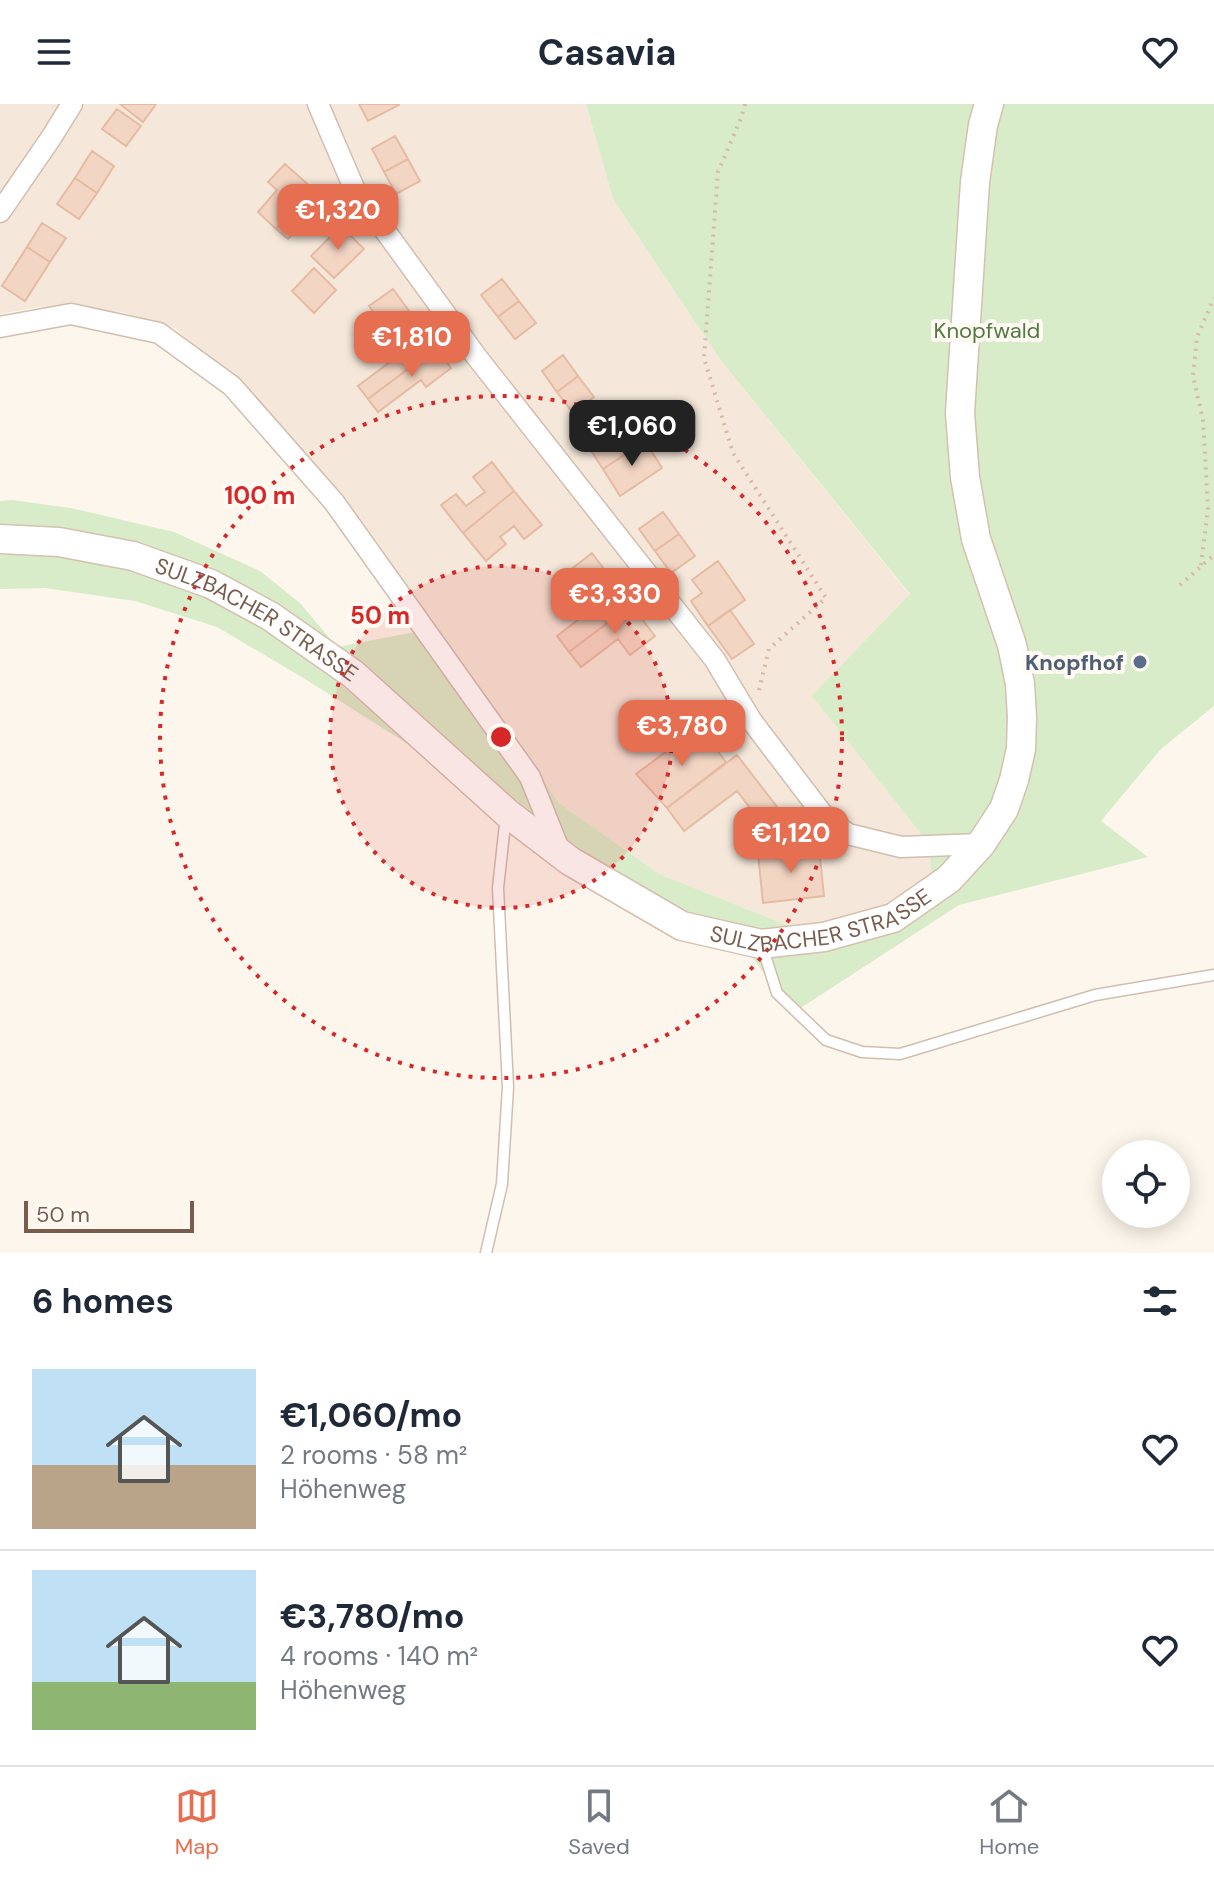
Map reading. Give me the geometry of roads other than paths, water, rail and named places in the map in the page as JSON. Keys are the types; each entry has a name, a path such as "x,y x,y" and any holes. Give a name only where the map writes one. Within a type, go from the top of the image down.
{"main road":[{"name":"SULZBACHER STRASSE","path":"0,539 59,542 133,556 211,584 259,610 353,674 507,813 570,861 682,926 761,944 824,937 893,918 949,879 981,844 1004,809 1021,749 1020,684 1012,645 976,539 965,477 960,413 975,182 989,104"}],"street":[{"path":"0,212 72,104"},
{"path":"318,104 354,188 476,356 715,660 751,720 824,816 848,834 901,847 981,844"},
{"path":"0,327 71,314 159,333 232,386 334,502 530,777 561,854"}],"lane":[{"path":"486,1253 502,1184 508,1087 498,888 507,813"},
{"path":"761,944 777,993 826,1040 862,1052 900,1054 1095,995 1214,975"}],"place":[{"name":"Knopfhof","path":"1140,662"}],"park label":[{"name":"Knopfwald","path":"987,330"}]}
